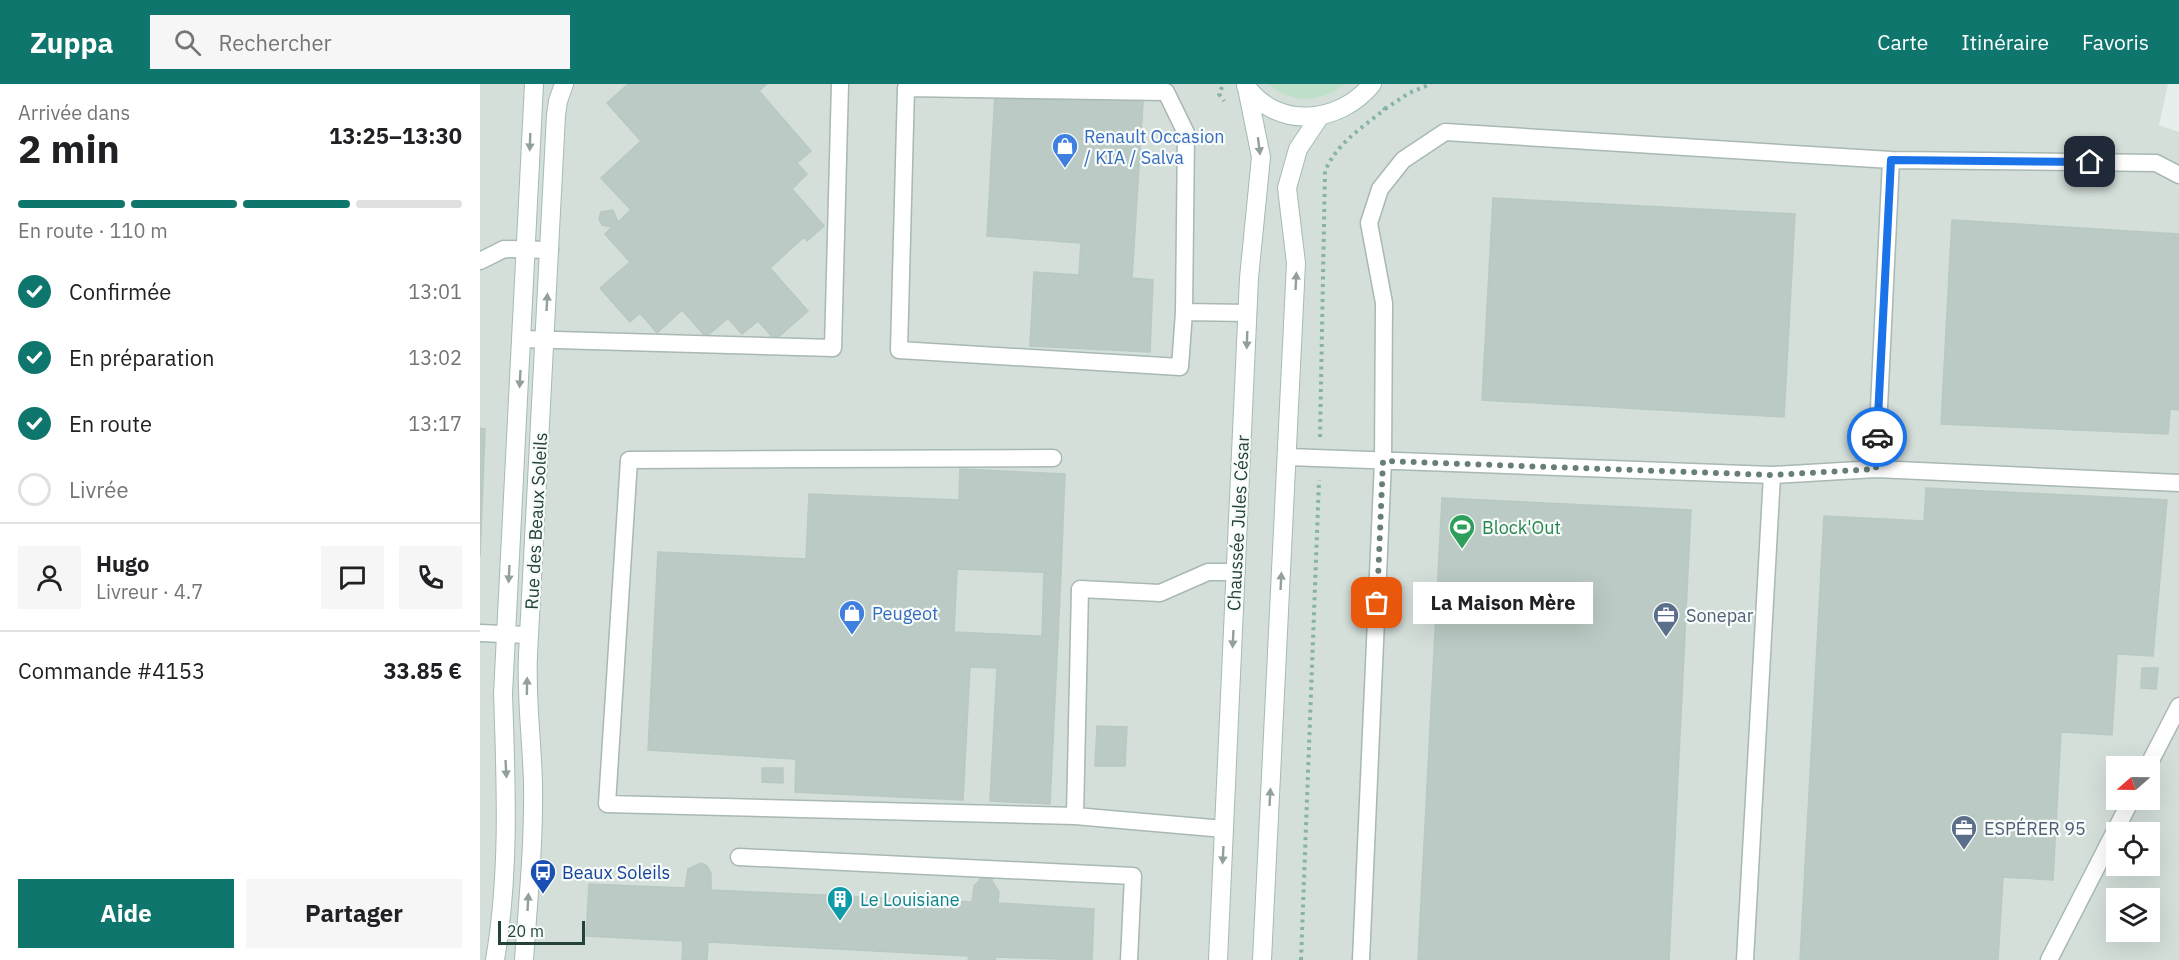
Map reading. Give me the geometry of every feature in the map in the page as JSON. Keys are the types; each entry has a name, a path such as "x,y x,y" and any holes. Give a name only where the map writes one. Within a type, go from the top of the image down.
{"main road":[{"name":"Rue des Beaux Soleils","path":"495,960 501,916 507,797 503,694 534,84"},
{"name":"Rue des Beaux Soleils","path":"524,960 533,783 527,689 529,635 558,101 564,84"},
{"path":"1246,86 1261,101 1286,114 1320,116 1343,109 1368,88"},
{"name":"Chaussée Jules César","path":"1218,960 1248,313 1261,157 1246,86"},
{"path":"1262,960 1296,263 1287,188 1298,149 1320,116"}],"lane":[{"path":"522,339 833,348 840,84"},
{"path":"906,88 1166,92 1186,133 1184,312 1180,367 899,350 906,88"},
{"path":"1361,960 1383,461 1384,303 1369,223 1380,189 1403,160 1445,132 1891,160 2156,163 2179,174"},
{"path":"1876,469 1891,160"},
{"path":"480,261 504,249 550,250"},
{"path":"1184,312 1248,313"},
{"path":"1053,458 629,460 607,804 1075,816 1224,829"},
{"path":"1288,458 1772,475 1876,469 2179,483"},
{"path":"1745,960 1772,475"},
{"path":"1075,816 1080,589 1160,593 1208,572 1236,572"},
{"path":"480,633 529,635"},
{"path":"2153,756 2179,706"},
{"path":"2049,960 2126,810"},
{"path":"739,857 1133,876 1129,960"}],"path":[{"path":"1320,445 1325,171 1332,156 1344,142 1409,93 1431,84"},
{"path":"1368,88 1385,110"},
{"path":"1301,960 1319,476"}],"shaded area":[{"path":"480,84 2168,84 2159,125 2179,132 2179,960 480,960"}],"green space":[{"path":"1269,84 1344,84 1326,95 1306,99 1286,95"}],"building":[{"path":"628,84 767,84 759,91 811,151 797,163 807,174 792,189 824,226 807,241 804,237 770,268 808,311 775,340 758,321 742,334 728,318 706,337 682,310 657,333 640,313 630,322 600,288 630,262 605,234 612,227 602,225 599,219 601,212 613,210 618,222 631,210 601,178 641,141 607,103"},
{"name":"Renault Occasion / KIA / Salva","path":"995,93 1143,102 1132,278 1153,280 1150,352 1030,346 1034,272 1079,275 1081,243 987,236"},
{"path":"1493,198 1795,214 1784,417 1482,400"},
{"path":"1952,220 2179,234 2179,410 2170,409 2168,434 1941,424"},
{"path":"480,428 485,429 480,556"},
{"name":"Peugeot","path":"960,469 1065,474 1061,573 957,569 954,632 1058,637 1050,804 990,801 997,668 970,667 963,800 795,792 796,759 648,750 658,552 806,559 809,494 959,500"},
{"path":"1926,488 2167,500 2153,656 2117,654 2112,735 2061,732 2053,880 2003,877 1998,960 1800,960 1824,516 1924,521"},
{"path":"1442,498 1691,510 1669,960 1418,960"},
{"path":"1044,573 1061,573 1058,637 1042,636"},
{"path":"2142,668 2158,668 2156,689 2141,688"},
{"path":"1097,726 1127,727 1125,766 1095,766"},
{"path":"762,768 783,768 783,783 762,782"},
{"name":"Le Louisiane","path":"701,863 707,866 711,873 711,890 972,902 974,886 980,880 982,870 993,871 992,881 999,892 998,903 1094,909 1092,960 995,957 995,960 968,960 969,956 708,942 707,960 682,960 683,941 586,936 589,884 685,888 688,869"}],"way so far":[{"path":"1377,603 1383,461 1772,475 1876,469 1877,437"}],"place":[{"name":"Renault Occasion / KIA / Salva","path":"1065,169"},
{"name":"Block'Out","path":"1462,550"},
{"name":"La Maison Mère","path":"1377,603"},
{"name":"Peugeot","path":"852,636"},
{"name":"Sonepar","path":"1666,638"},
{"name":"ESPÉRER 95","path":"1964,851"},
{"name":"Beaux Soleils","path":"543,895"},
{"name":"Le Louisiane","path":"840,922"}],"route":[{"path":"1877,437 1891,160 2090,162"}]}
